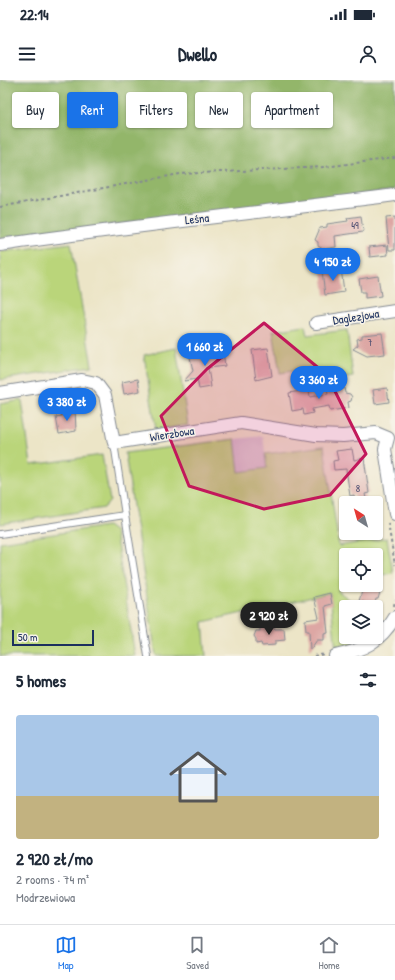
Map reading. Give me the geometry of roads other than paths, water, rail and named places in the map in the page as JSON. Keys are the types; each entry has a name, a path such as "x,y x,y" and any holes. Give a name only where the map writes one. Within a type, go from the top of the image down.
{"street":[{"name":"Leśna","path":"0,245 102,230 395,195"},
{"name":"Daglezjowa","path":"316,323 395,311"},
{"path":"0,394 82,380 96,383 105,395 114,443"},
{"name":"Wierzbowa","path":"114,443 241,423 316,435 343,436 376,433 391,437"},
{"path":"391,437 385,450 395,514"},
{"path":"335,656 363,648 374,642 383,634 395,617"}],"lane":[{"path":"114,443 148,656"},
{"path":"0,534 125,514"}]}
